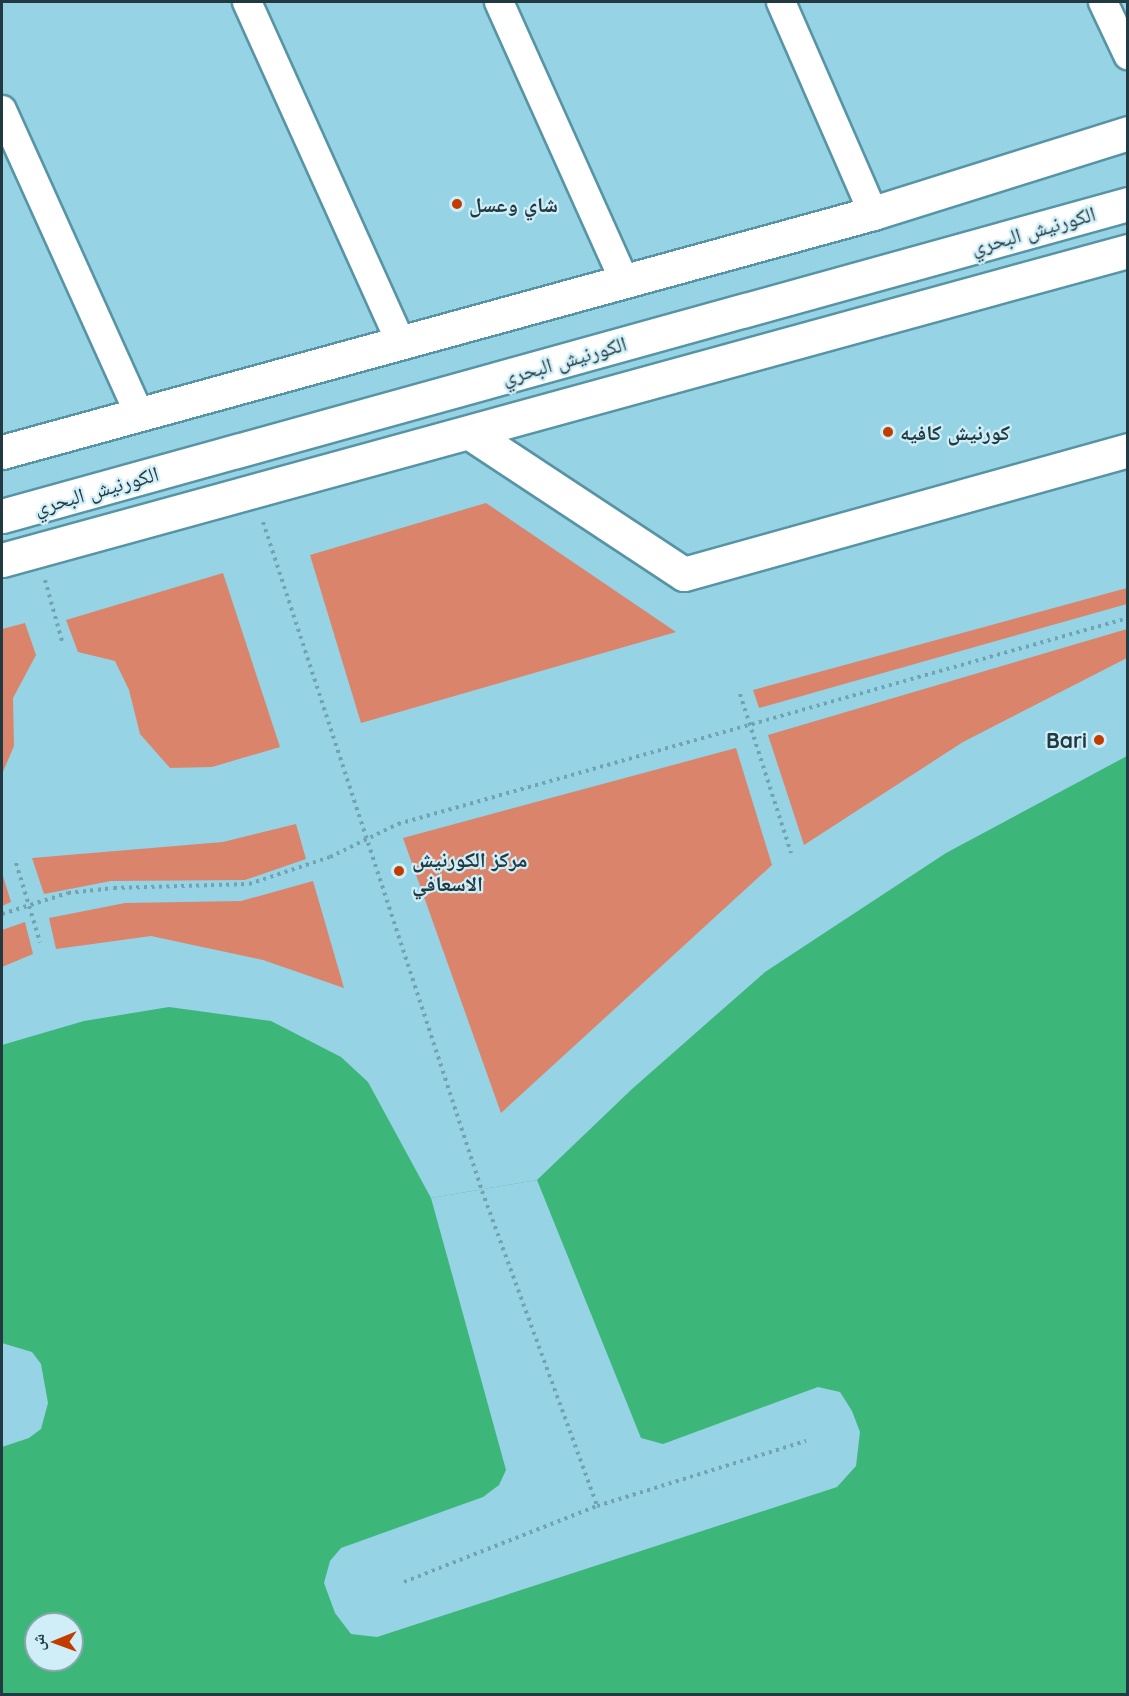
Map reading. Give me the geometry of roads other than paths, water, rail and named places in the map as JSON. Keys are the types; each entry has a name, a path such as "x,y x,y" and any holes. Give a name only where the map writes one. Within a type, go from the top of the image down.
{"main road":[{"path":"2,452 873,213 1128,133"},
{"name":"الكورنيش البحري","path":"2,516 1128,204"},
{"name":"الكورنيش البحري","path":"2,560 1128,251"},
{"path":"470,433 684,574 1128,450"}],"street":[{"path":"247,2 401,343"},
{"path":"499,2 625,282"},
{"path":"781,2 873,213"},
{"path":"1115,10 1128,55"},
{"path":"2,111 139,413"}],"place":[{"name":"شاي وعسل","path":"457,204"},
{"name":"كورنيش كافيه","path":"888,432"},
{"name":"Bari","path":"1099,740"},
{"name":"مركز الكورنيش الاسعافي","path":"399,871"}]}
